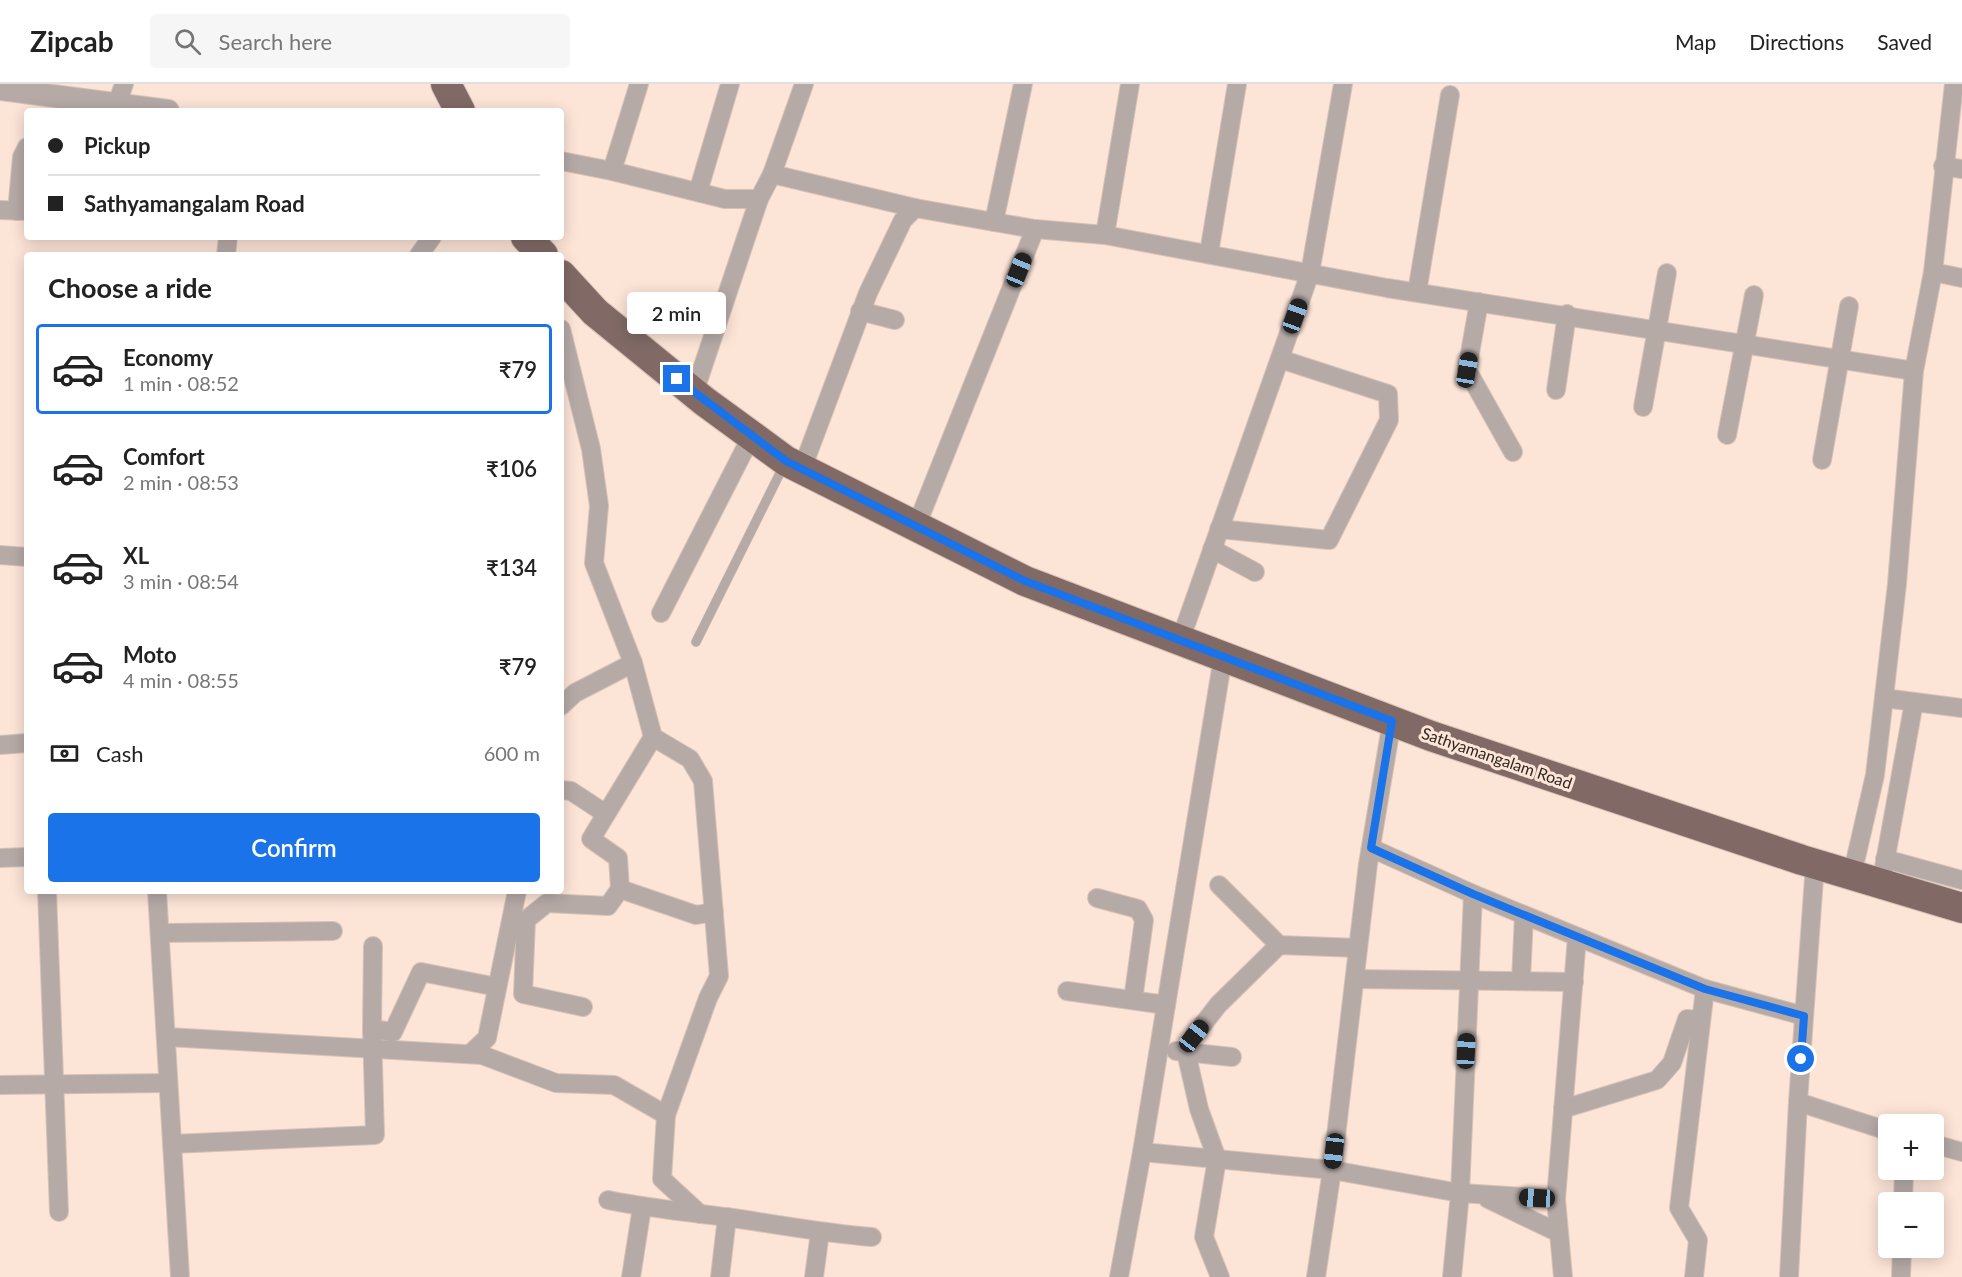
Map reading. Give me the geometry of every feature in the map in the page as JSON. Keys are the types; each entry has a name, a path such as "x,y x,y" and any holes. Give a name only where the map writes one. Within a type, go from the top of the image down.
{"highway":[{"path":"446,84 458,108"},
{"path":"529,240 540,252"},
{"name":"Sathyamangalam Road","path":"564,278 595,312 694,393 794,465 1025,581 1392,721 1815,864 1852,875 1883,871 1962,908"}],"street":[{"path":"612,171 639,84"},
{"path":"698,192 730,84"},
{"path":"694,393 759,199 772,174 804,84"},
{"path":"994,222 1023,84"},
{"path":"1105,235 1130,84"},
{"path":"1209,253 1237,84"},
{"path":"1180,640 1311,273 1343,84"},
{"path":"0,89 47,103 127,101 156,108"},
{"path":"1417,292 1450,95"},
{"path":"1852,875 1875,775 1897,584 1914,371 1932,272 1943,166 1956,96"},
{"path":"15,211 24,153"},
{"path":"564,162 725,199 759,199"},
{"path":"1943,166 1962,169"},
{"path":"772,174 915,208 994,222 1035,229 1105,235 1417,292 1567,314 1914,371"},
{"path":"794,465 883,257 903,220 915,208"},
{"path":"916,527 1035,229"},
{"path":"1932,272 1962,278"},
{"path":"1643,408 1667,273"},
{"path":"1727,435 1754,295"},
{"path":"1479,302 1467,370 1513,452"},
{"path":"1822,460 1849,306"},
{"path":"860,310 895,320"},
{"path":"1556,390 1567,314"},
{"path":"564,341 591,449 599,506 594,563 633,663 653,737 690,759 703,781 719,976 708,998 666,1115 662,1179 700,1214"},
{"path":"1219,529 1329,540 1389,420 1388,394 1280,358"},
{"path":"661,613 751,436"},
{"path":"1212,549 1255,572"},
{"path":"0,555 24,557"},
{"path":"1119,1277 1143,1152 1223,657"},
{"path":"569,690 633,663"},
{"path":"1884,698 1962,708"},
{"path":"1914,702 1883,871 1962,880"},
{"path":"1316,1277 1332,1170 1371,848 1392,721"},
{"path":"583,1007 523,994 526,920 547,903 608,906 621,889 618,858 591,838 653,737"},
{"path":"0,744 24,744"},
{"path":"564,790 571,791 606,814"},
{"path":"1371,848 1473,894 1705,989 1804,1016"},
{"path":"0,858 24,857"},
{"path":"1789,1277 1798,1102 1815,864"},
{"path":"1219,885 1279,945 1358,948"},
{"path":"621,889 696,915 714,912"},
{"path":"47,894 59,1212"},
{"path":"157,894 180,1277"},
{"path":"470,1054 487,1038 516,894"},
{"path":"1452,1277 1468,1194 1469,979 1473,894"},
{"path":"1097,898 1138,909 1144,920 1133,1000"},
{"path":"1521,980 1524,915"},
{"path":"160,933 333,931"},
{"path":"1569,1277 1563,1277 1556,1199 1577,937"},
{"path":"1220,1277 1204,1237 1217,1159 1199,1108 1190,1044 1218,1005 1279,945"},
{"path":"172,1144 375,1135 372,1029 374,946"},
{"path":"372,1029 393,1032 422,972 497,987"},
{"path":"1355,979 1574,982"},
{"path":"1694,1277 1698,1240 1679,1208 1705,989"},
{"path":"1067,991 1166,1005"},
{"path":"1563,1109 1657,1080 1672,1063 1687,1019 1701,1020"},
{"path":"167,1037 482,1055 556,1083 614,1086 666,1115"},
{"path":"1159,1050 1190,1044 1232,1057"},
{"path":"0,1085 168,1083"},
{"path":"1798,1102 1878,1128"},
{"path":"1944,1147 1962,1152"},
{"path":"1143,1152 1332,1170 1468,1194 1556,1199"},
{"path":"1468,1194 1559,1233"},
{"path":"608,1200 642,1208 872,1237"},
{"path":"631,1277 642,1208"},
{"path":"720,1277 727,1217"},
{"path":"814,1277 820,1232"},
{"path":"1901,1277 1902,1258"}],"lane":[{"path":"696,642 794,465"}],"route":[{"path":"677,379 786,461 1025,581 1392,721 1371,848 1473,894 1705,989 1804,1016 1801,1059"}]}
